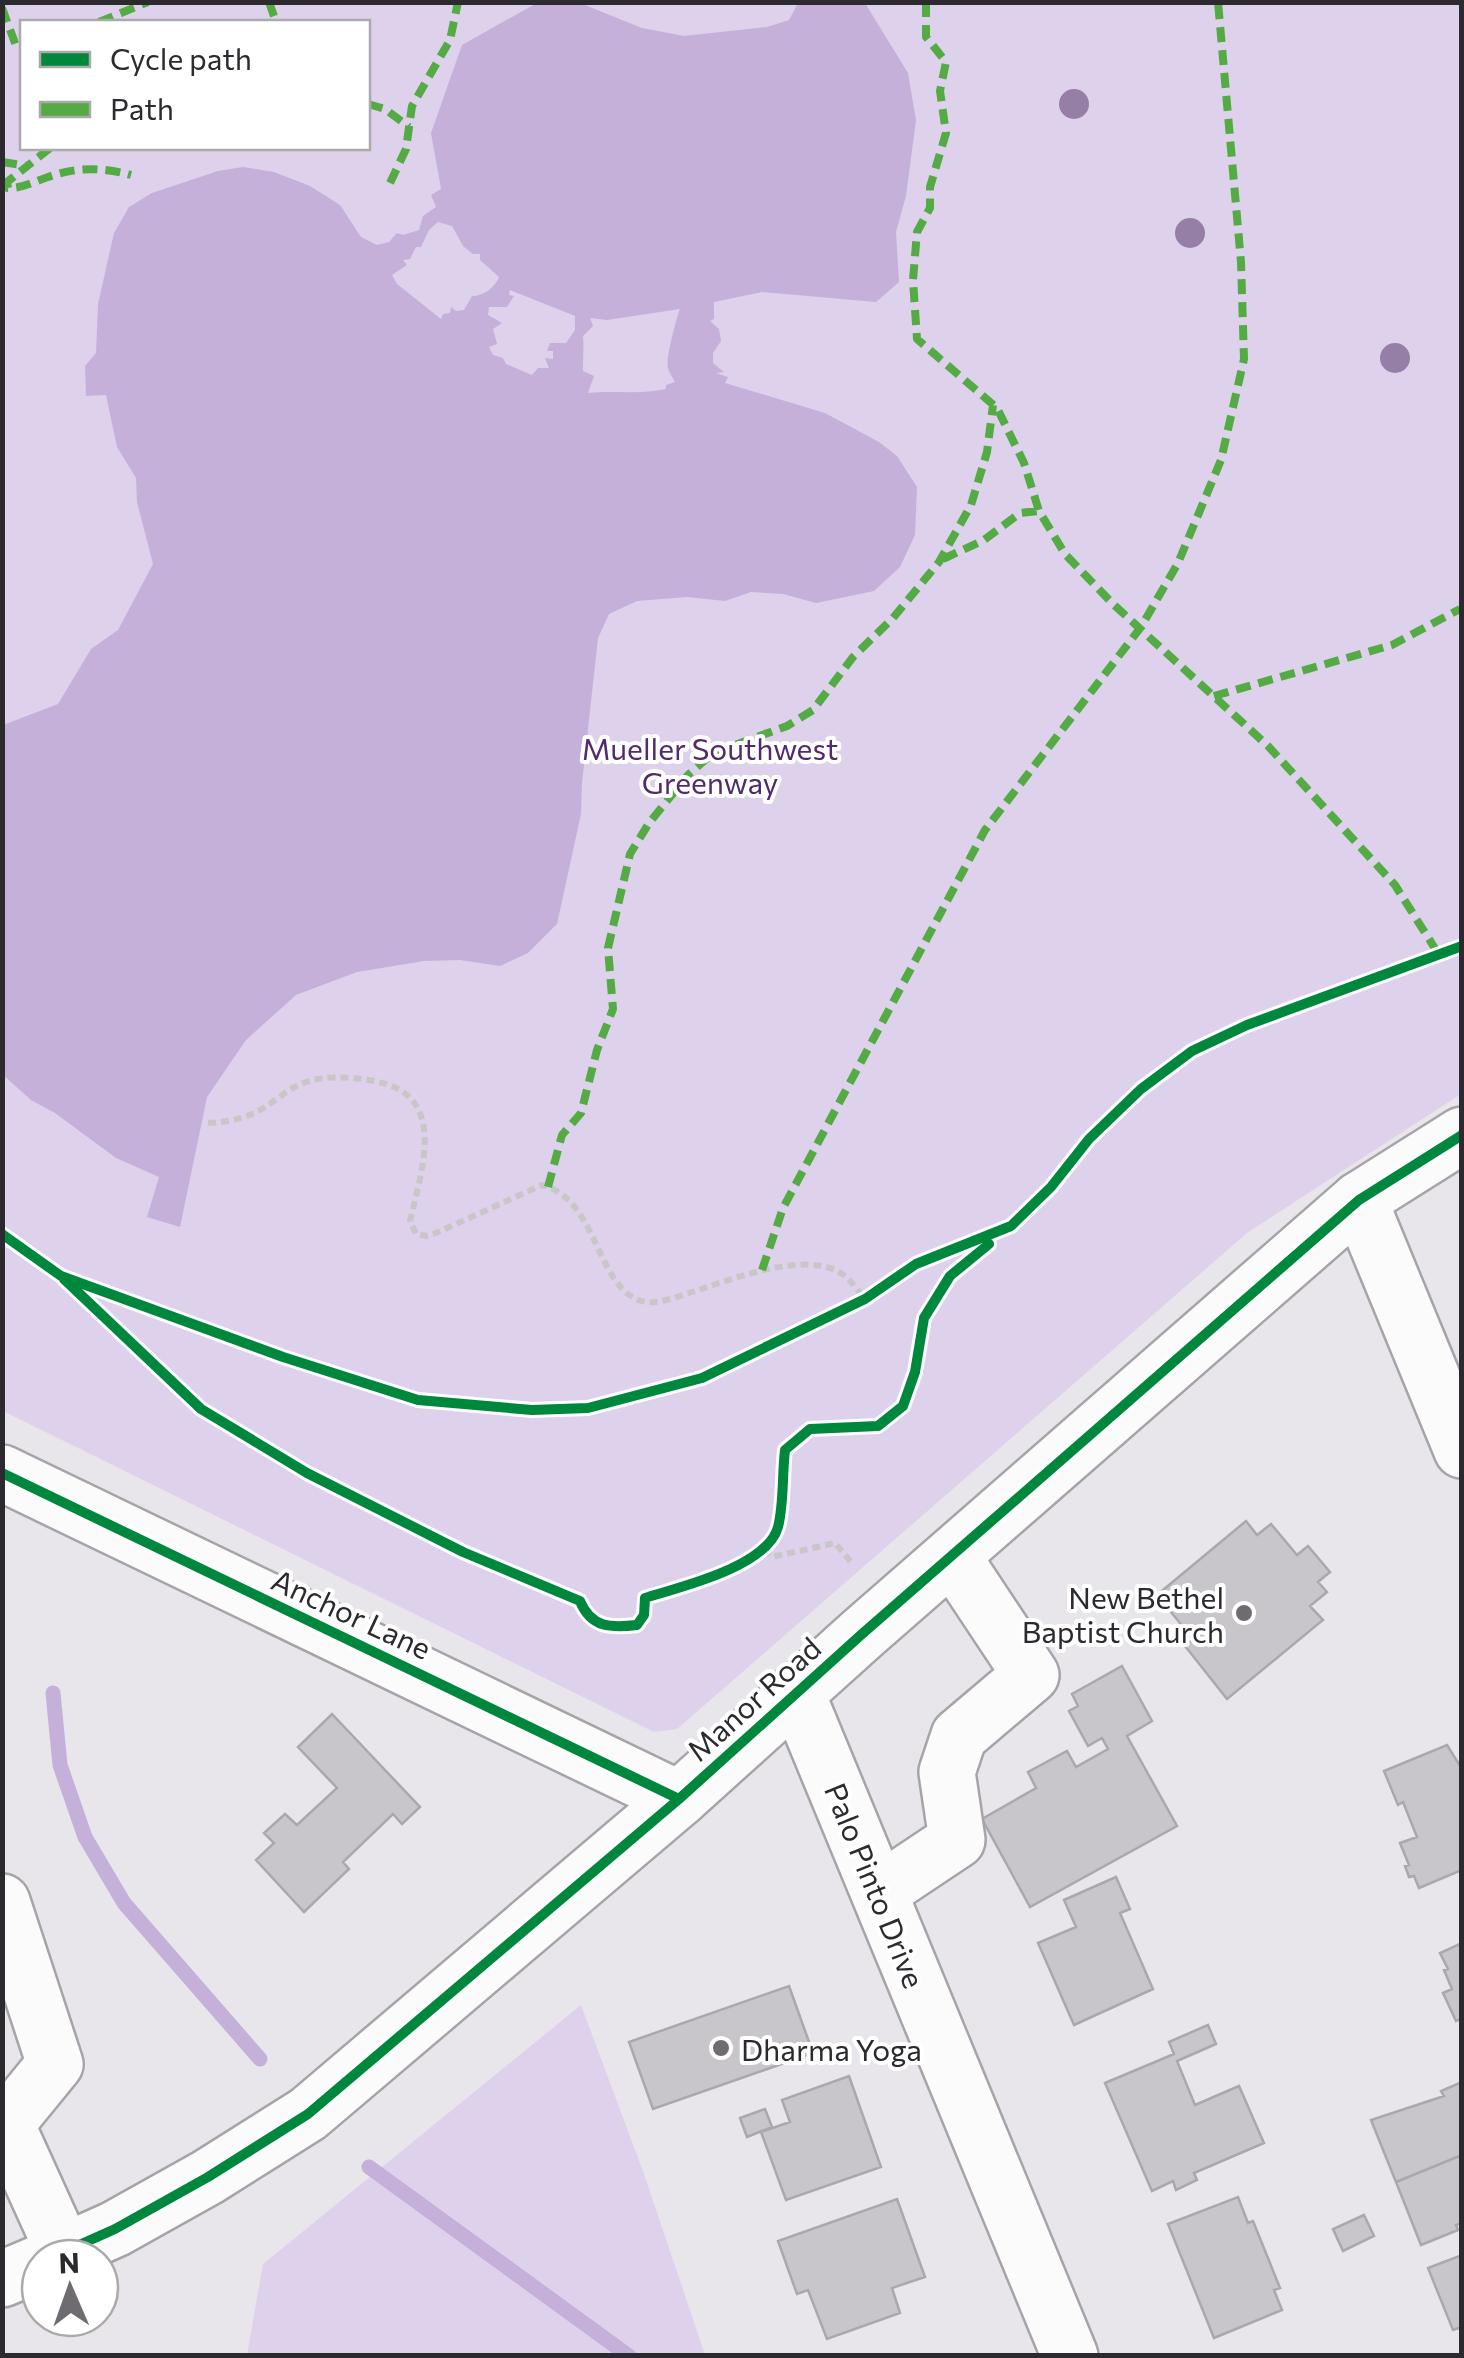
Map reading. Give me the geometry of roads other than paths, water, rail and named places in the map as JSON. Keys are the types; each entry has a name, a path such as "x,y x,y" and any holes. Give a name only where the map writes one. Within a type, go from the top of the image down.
{"main road":[{"name":"Manor Road","path":"96,2238 208,2177 308,2114 679,1799 796,1692 1360,1200 1462,1135"},
{"path":"1360,1200 1462,1450"},
{"name":"Anchor Lane","path":"2,1474 679,1799"},
{"path":"878,1892 957,1840 946,1772 959,1736 1031,1675 952,1556"},
{"name":"Palo Pinto Drive","path":"796,1692 1070,2356"},
{"path":"2,1902 55,2064 4,2124 44,2238"}],"waterway":[{"path":"53,1693 60,1765 85,1837 124,1903 260,2059"},
{"path":"369,2167 629,2356"}],"place":[{"name":"New Bethel Baptist Church","path":"1244,1613"},
{"name":"Dharma Yoga","path":"721,2048"}],"park label":[{"name":"Mueller Southwest Greenway","path":"710,764"}]}
